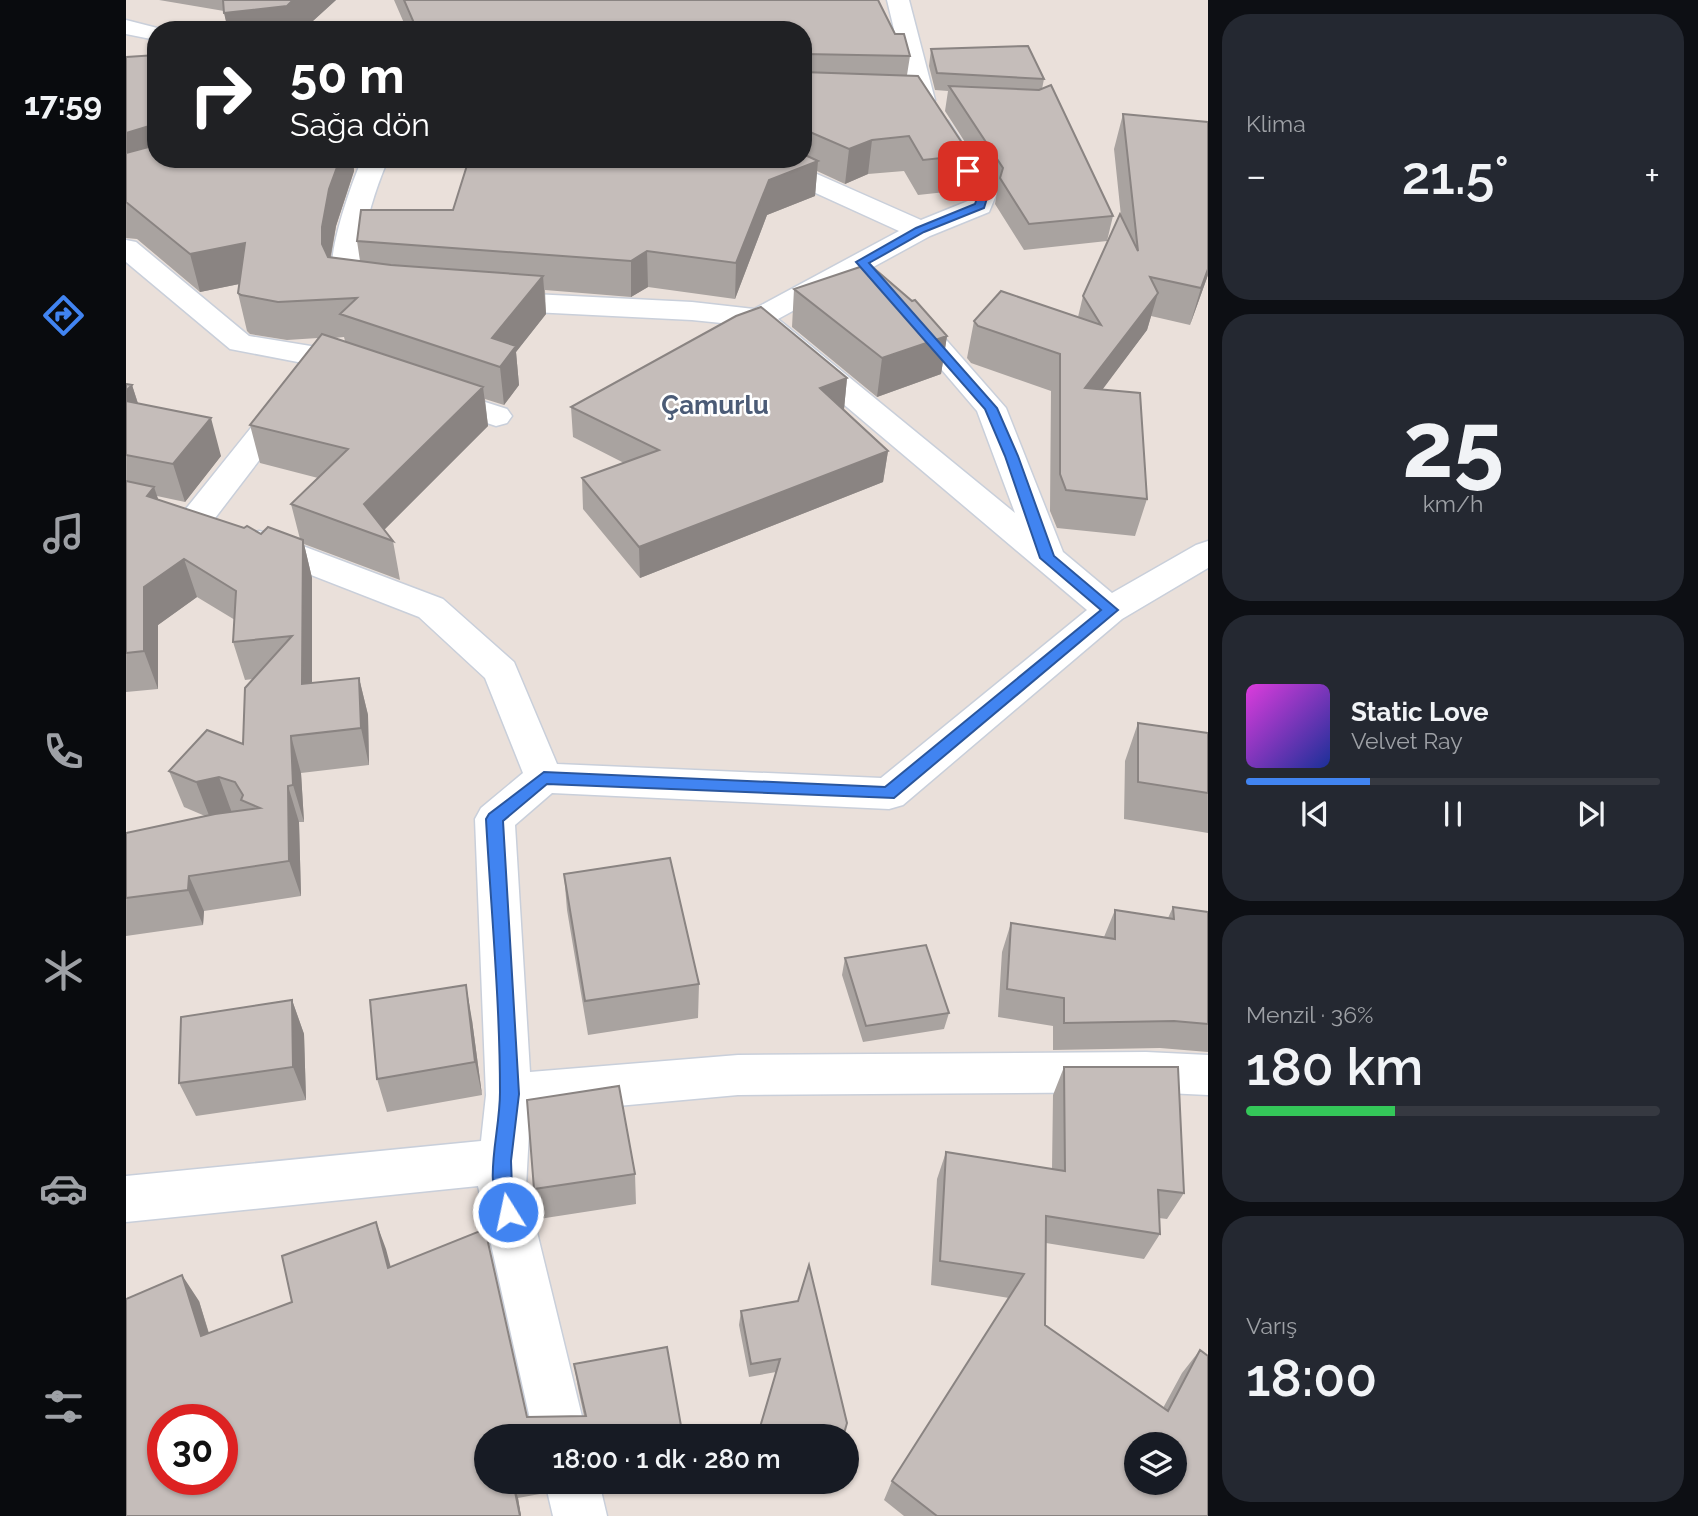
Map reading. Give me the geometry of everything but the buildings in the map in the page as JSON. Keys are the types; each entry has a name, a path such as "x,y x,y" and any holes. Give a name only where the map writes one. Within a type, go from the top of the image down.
{"street":[{"path":"712,342 759,318 877,279 920,230 980,206 983,195 923,100 898,0"},
{"path":"126,27 147,31"},
{"path":"812,97 951,102"},
{"path":"372,168 358,206 346,261 346,286 394,292"},
{"path":"781,168 920,230"},
{"path":"126,248 240,343 335,361 198,518"},
{"path":"877,279 991,408 1012,456 1048,558"},
{"path":"470,299 692,311 759,318 1110,610"},
{"path":"409,386 496,416"},
{"path":"162,510 198,518 431,608 501,671 544,778"},
{"path":"558,1424 502,1187 509,1094 495,819 544,778 889,794 1110,610 1208,553"},
{"path":"509,1094 738,1075 1146,1072 1208,1075"},
{"path":"126,1199 502,1161"},
{"path":"575,1494 580,1516"}],"district":[{"name":"Çamurlu","path":"715,405"}],"route":[{"path":"508,1212 502,1187 509,1094 495,819 544,778 889,794 1110,610 1048,558 1012,456 991,408 862,262 920,230 980,206 983,195 968,171"}]}
